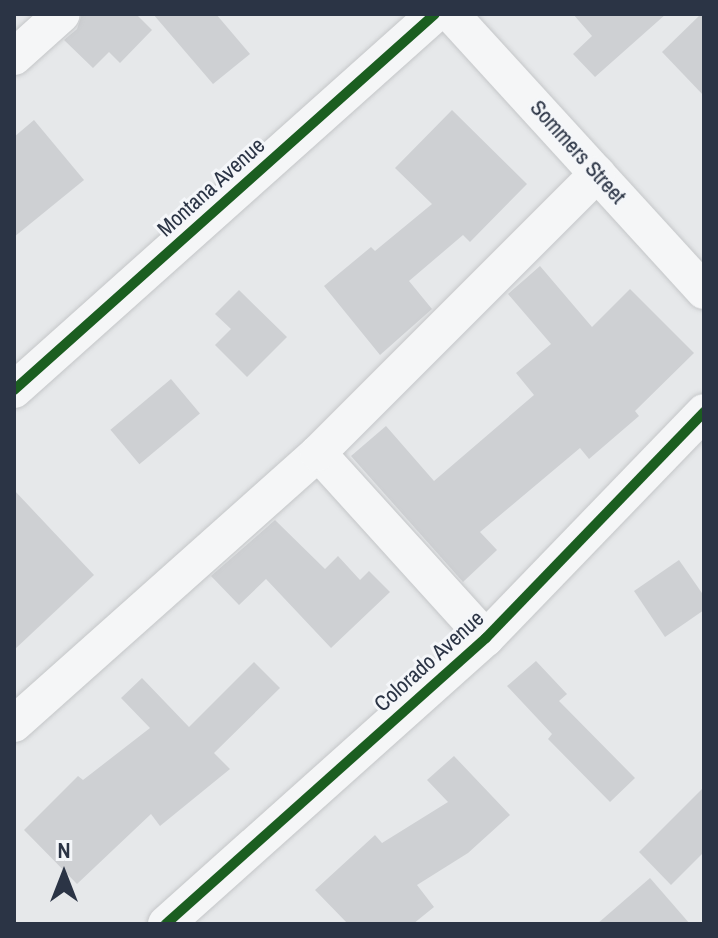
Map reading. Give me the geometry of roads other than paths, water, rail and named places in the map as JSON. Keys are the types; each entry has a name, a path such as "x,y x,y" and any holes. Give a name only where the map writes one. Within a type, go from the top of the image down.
{"street":[{"path":"14,57 62,14"},
{"name":"Montana Avenue","path":"14,390 435,14"},
{"name":"Sommers Street","path":"451,14 704,291"},
{"path":"14,724 318,453 597,174"},
{"name":"Colorado Avenue","path":"166,924 486,638 704,412"},
{"path":"318,453 486,638"}]}
